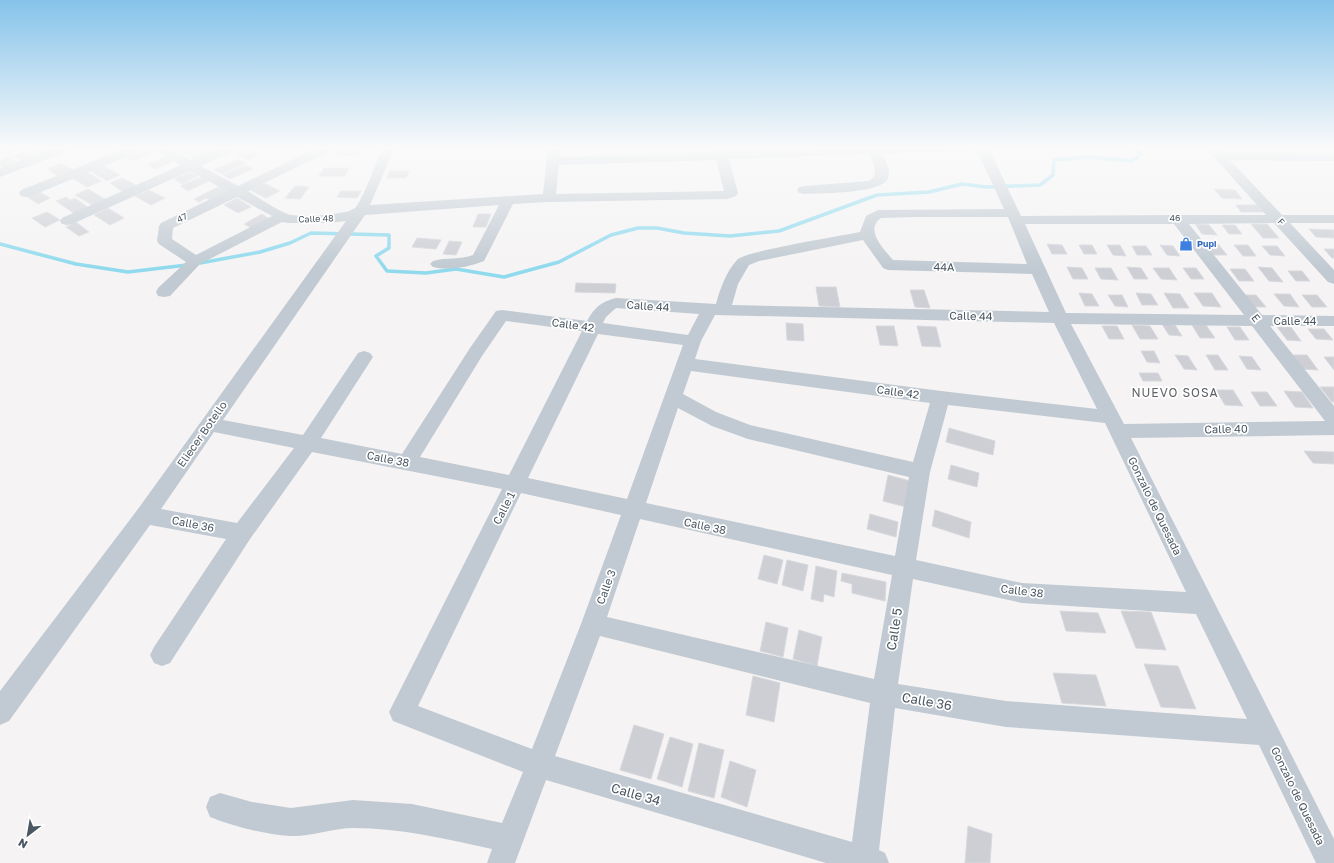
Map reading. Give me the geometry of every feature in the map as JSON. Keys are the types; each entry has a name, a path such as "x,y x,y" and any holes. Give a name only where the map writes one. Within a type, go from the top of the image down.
{"street":[{"path":"26,193 40,187"},
{"path":"68,221 142,187"},
{"name":"Calle 48","path":"231,187 288,219 328,219 344,217 360,211 549,198 726,195 731,192 730,187"},
{"name":"47","path":"195,262 164,241 166,226 246,187"},
{"name":"Eliecer Botello","path":"0,712 145,515 360,211 372,187"},
{"path":"549,198 550,187"},
{"path":"804,190 840,187"},
{"name":"Gonzalo de Quesada","path":"1001,187 1060,318 1268,733 1331,863"},
{"name":"F","path":"1249,187 1334,279"},
{"path":"438,264 468,262 479,258 508,201"},
{"name":"46","path":"867,235 867,229 871,219 878,214 916,213 1014,216 1334,219"},
{"path":"164,292 195,262 282,216"},
{"name":"E","path":"1177,218 1334,419"},
{"name":"44A","path":"867,235 888,265 1037,269"},
{"name":"Calle 3","path":"506,851 593,624 693,341 716,310 743,262 755,257 867,235"},
{"name":"Calle 44","path":"609,305 616,304 716,310 1060,318 1334,321"},
{"name":"Calle 1","path":"402,712 600,314 609,305"},
{"name":"Calle 42","path":"407,462 476,352 502,315 693,341"},
{"path":"162,655 242,533 308,443 364,357"},
{"name":"Calle 42","path":"685,364 941,398 1114,424"},
{"path":"674,396 702,414 724,424 748,432 920,472"},
{"name":"Calle 5","path":"867,862 884,694 904,568 920,472 941,398"},
{"name":"Calle 38","path":"209,424 516,484 1022,593 1203,604"},
{"name":"Calle 40","path":"1114,424 1334,428"},
{"name":"Calle 36","path":"145,515 242,533"},
{"name":"Calle 36","path":"593,624 884,694 1006,714 1268,733"},
{"name":"Calle 34","path":"402,712 539,766 867,862"},
{"path":"220,807 252,816 291,822 353,814 412,818 506,851"}],"building":[{"path":"116,187 134,187 123,192"},
{"path":"182,187 196,187 188,191"},
{"path":"217,187 222,187 229,191 210,200 206,198 199,202 194,199"},
{"path":"255,187 273,187 280,191 266,198 250,190"},
{"path":"294,187 309,187 300,199 285,198"},
{"path":"88,189 105,199 92,205 75,195"},
{"path":"1214,189 1235,190 1242,199 1222,198"},
{"path":"149,190 165,198 151,205 135,196"},
{"path":"38,191 50,198 38,204 26,196"},
{"path":"341,191 361,191 357,198 337,197"},
{"path":"66,197 70,200 75,198 89,208 75,214 56,201"},
{"path":"237,198 251,207 238,213 224,205"},
{"path":"1236,205 1257,205 1263,212 1241,212"},
{"path":"108,208 124,218 110,225 94,215"},
{"path":"47,212 60,220 45,227 32,218"},
{"path":"262,214 271,220 253,229 244,224"},
{"path":"478,214 491,214 486,227 473,227"},
{"path":"76,222 89,232 79,236 66,227"},
{"path":"1195,224 1209,225 1217,235 1202,234"},
{"path":"1251,224 1267,224 1279,238 1263,238"},
{"path":"1222,225 1235,225 1242,234 1229,234"},
{"path":"1309,229 1334,230 1334,238 1316,237"},
{"path":"417,238 441,240 436,249 412,247"},
{"path":"449,241 462,242 456,255 443,254"},
{"path":"1047,244 1062,245 1067,254 1052,254"},
{"path":"1204,244 1218,244 1227,255 1212,255"},
{"path":"1079,245 1092,245 1097,254 1084,254"},
{"path":"1107,245 1120,245 1126,256 1113,255"},
{"path":"1160,245 1173,246 1180,256 1167,255"},
{"path":"1234,245 1248,245 1256,256 1243,256"},
{"path":"1132,246 1146,246 1152,255 1137,255"},
{"path":"1262,246 1277,246 1285,256 1270,255"},
{"path":"1324,249 1334,249 1334,258 1332,258"},
{"path":"1067,267 1082,268 1088,279 1073,279"},
{"path":"1127,267 1141,268 1148,279 1134,279"},
{"path":"1258,267 1272,268 1283,282 1269,281"},
{"path":"1095,268 1111,268 1118,280 1101,279"},
{"path":"1153,268 1169,268 1177,280 1161,279"},
{"path":"1183,268 1196,268 1204,279 1191,279"},
{"path":"1230,269 1245,269 1254,281 1239,281"},
{"path":"1288,271 1302,271 1310,281 1296,281"},
{"path":"576,283 616,284 615,293 575,292"},
{"path":"816,287 836,287 840,307 819,306"},
{"path":"910,290 924,290 930,308 915,307"},
{"path":"1079,293 1092,294 1099,306 1085,306"},
{"path":"1136,293 1151,294 1158,305 1142,305"},
{"path":"1164,293 1180,294 1189,308 1173,308"},
{"path":"1194,293 1212,293 1221,307 1203,306"},
{"path":"1274,294 1290,294 1299,307 1284,306"},
{"path":"1108,295 1122,295 1128,307 1115,306"},
{"path":"1245,295 1256,295 1266,307 1253,307"},
{"path":"1302,295 1317,295 1327,307 1312,307"},
{"path":"786,323 803,324 804,341 787,340"},
{"path":"1162,324 1175,325 1182,336 1169,335"},
{"path":"1132,325 1150,326 1158,339 1140,339"},
{"path":"1192,325 1206,325 1215,338 1200,338"},
{"path":"876,326 894,326 898,346 880,345"},
{"path":"917,326 936,327 941,347 922,346"},
{"path":"1102,326 1117,326 1124,339 1109,339"},
{"path":"1227,327 1240,327 1249,340 1235,340"},
{"path":"1277,327 1291,327 1301,341 1287,340"},
{"path":"1308,329 1324,329 1333,340 1316,339"},
{"path":"1141,351 1154,351 1160,363 1147,362"},
{"path":"1175,355 1188,356 1197,370 1184,369"},
{"path":"1206,355 1218,355 1228,370 1215,370"},
{"path":"1291,355 1307,355 1318,370 1302,369"},
{"path":"1239,356 1252,357 1261,370 1247,369"},
{"path":"1324,357 1334,357 1334,370"},
{"path":"1139,373 1158,373 1162,381 1143,381"},
{"path":"1320,387 1334,387 1334,402 1332,402"},
{"path":"1216,390 1233,390 1243,406 1225,405"},
{"path":"1284,391 1302,392 1313,408 1295,407"},
{"path":"1251,392 1267,392 1277,406 1260,406"},
{"path":"949,428 995,441 993,455 946,442"},
{"path":"1304,451 1334,452 1334,464 1313,463"},
{"path":"951,465 979,473 977,487 948,479"},
{"path":"888,475 910,481 906,507 883,501"},
{"path":"935,510 971,522 969,538 932,526"},
{"path":"870,514 898,522 896,537 867,529"},
{"path":"764,555 783,560 777,584 758,579"},
{"path":"787,560 808,565 803,591 782,585"},
{"path":"816,566 837,571 834,597 824,594 823,602 811,599"},
{"path":"842,573 886,582 885,601 852,593 852,584 841,581"},
{"path":"1060,611 1098,613 1106,633 1066,631"},
{"path":"1121,611 1151,612 1166,650 1136,648"},
{"path":"766,622 788,628 783,657 760,651"},
{"path":"799,630 822,637 817,666 793,659"},
{"path":"1144,664 1178,666 1196,709 1161,707"},
{"path":"1053,673 1096,675 1106,706 1062,703"},
{"path":"753,676 780,683 774,722 746,715"},
{"path":"634,725 664,734 651,779 620,770"},
{"path":"670,737 693,744 682,787 657,779"},
{"path":"699,743 724,750 714,798 688,791"},
{"path":"730,761 756,770 747,807 721,797"},
{"path":"968,826 992,834 990,863 965,863"}],"waterway":[{"path":"200,263 260,252 290,243 311,233 389,235 389,248 376,256 387,271 426,273 456,269 504,277 559,262 611,235 638,228 657,228 684,233 730,236 779,231 877,195 929,192 948,187"},
{"path":"0,244 76,264 128,272 187,265"}],"place":[{"name":"Pupi","path":"1186,244"}],"district":[{"name":"NUEVO SOSA","path":"1175,393"}]}
